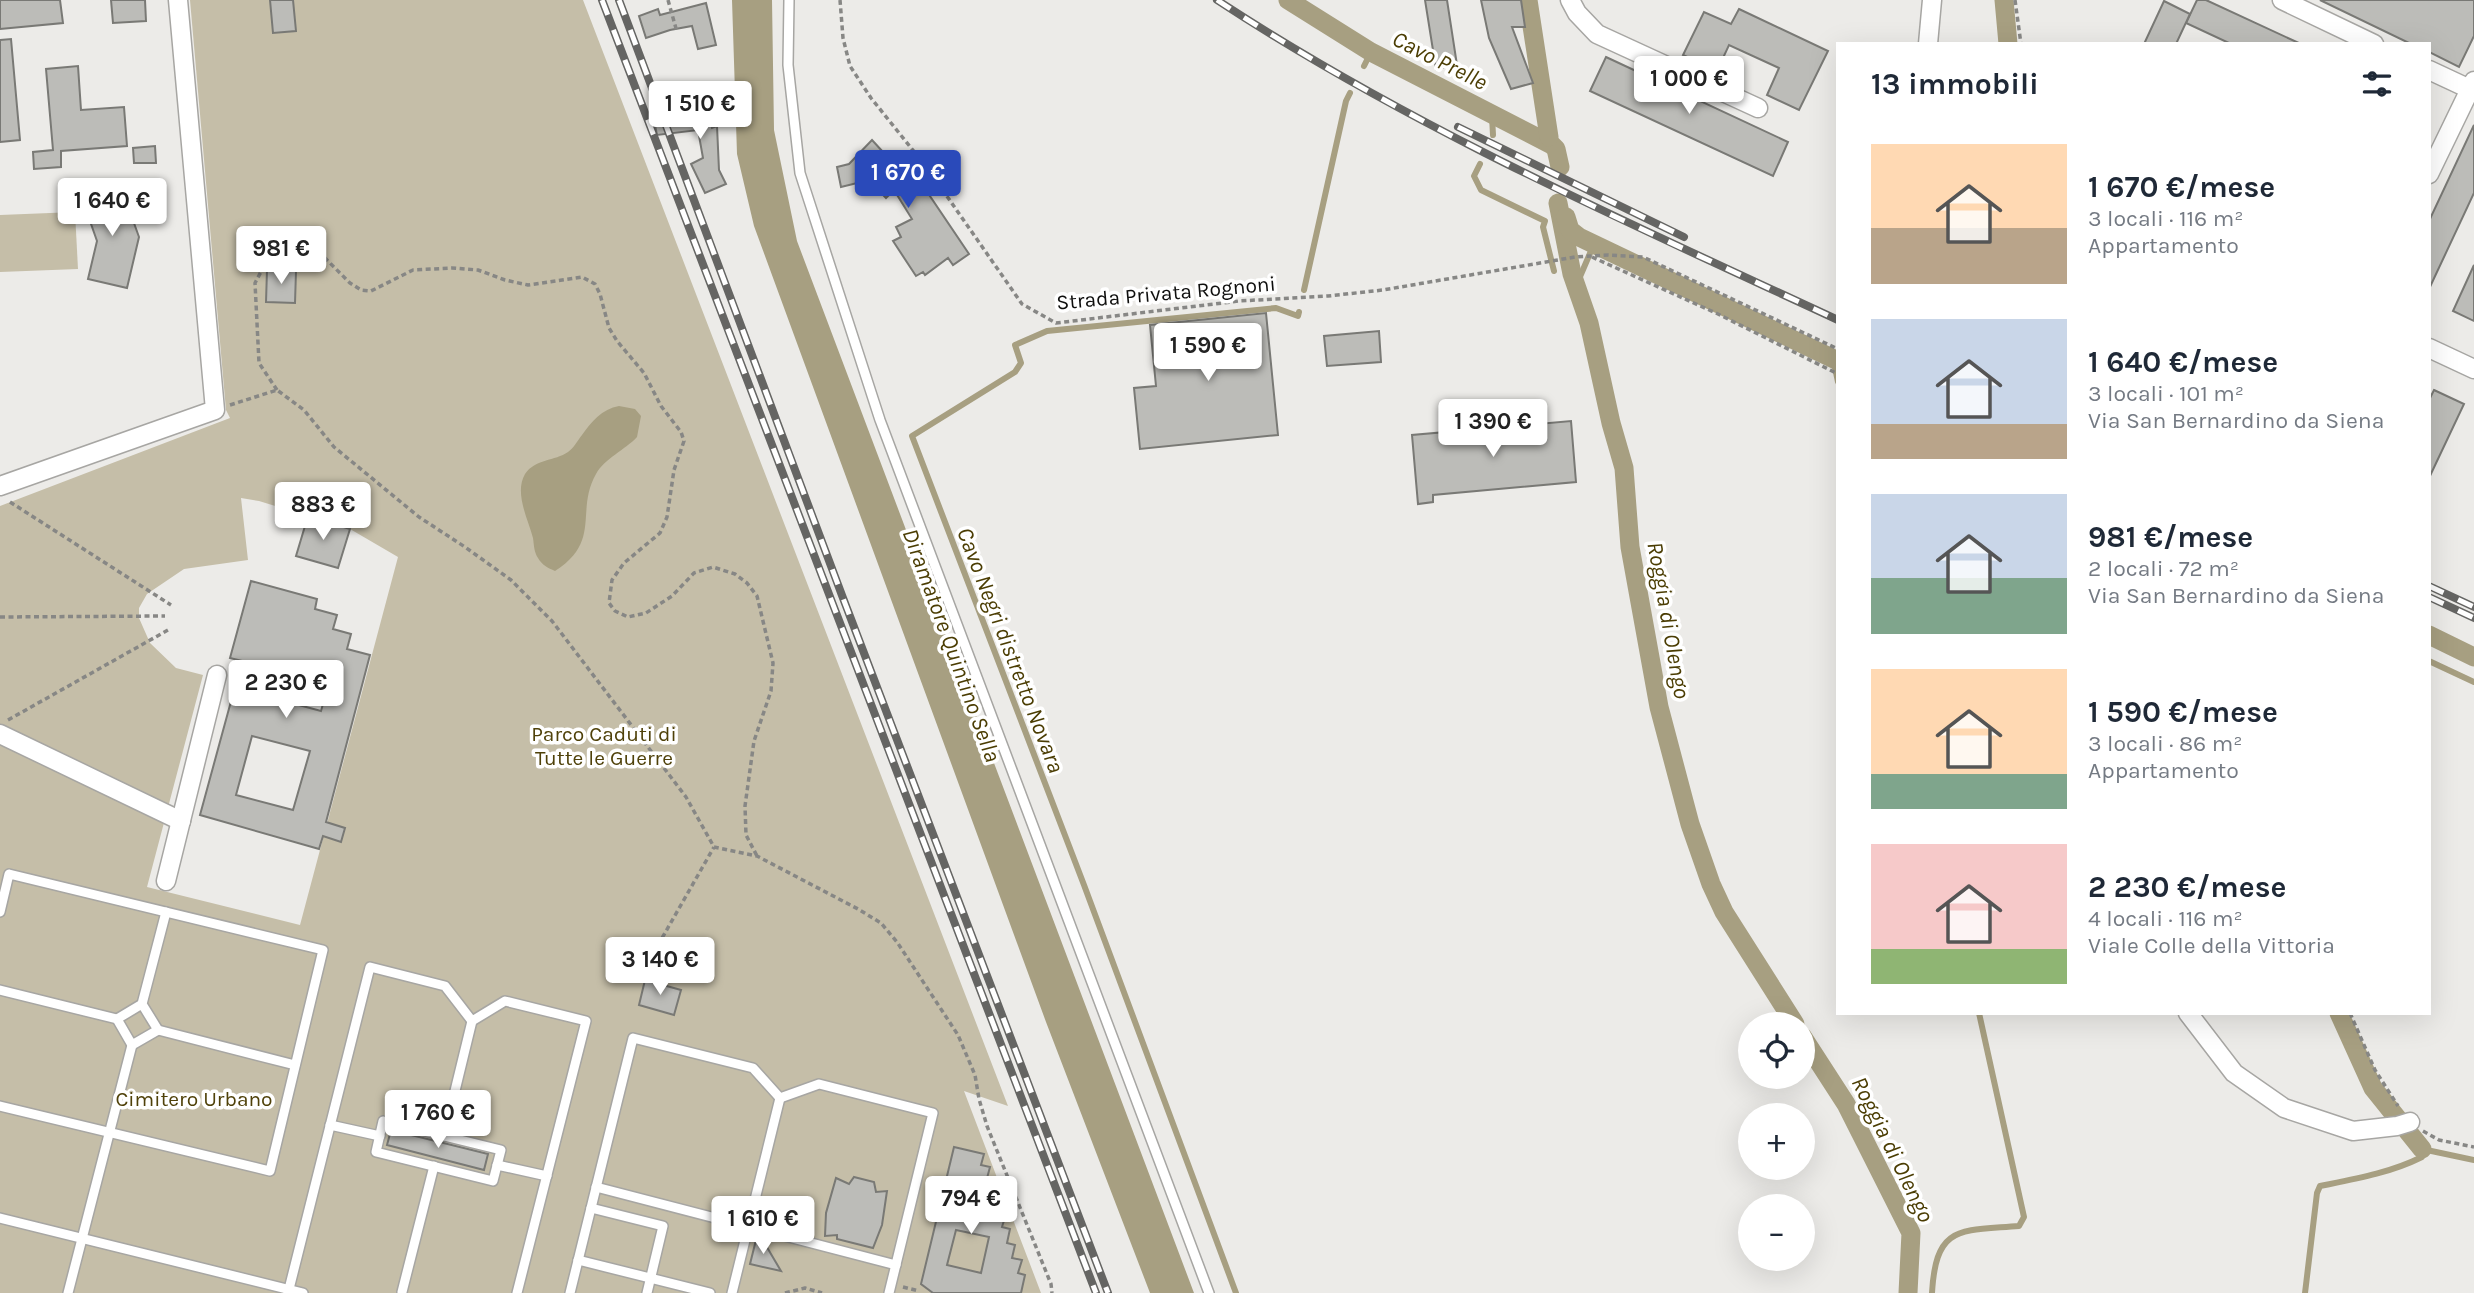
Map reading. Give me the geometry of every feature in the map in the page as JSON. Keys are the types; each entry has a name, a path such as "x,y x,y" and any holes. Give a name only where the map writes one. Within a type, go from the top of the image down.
{"street":[{"path":"0,486 215,411 178,0"},
{"path":"1570,0 1577,13 1597,33 1758,108"},
{"path":"1928,42 1933,0"},
{"path":"2282,0 2370,42"},
{"path":"2431,71 2473,87 2431,170"},
{"path":"2431,349 2474,369"},
{"path":"166,881 217,675"},
{"path":"0,734 181,821"},
{"path":"2190,1015 2234,1073 2284,1108 2353,1131 2405,1124"}],"lane":[{"path":"789,0 788,65 800,173 867,381 1209,1293"},
{"path":"0,912 9,874 323,950 270,1171 0,1106"},
{"path":"0,990 117,1019 142,1004 166,912"},
{"path":"289,1291 370,967 445,986 472,1021"},
{"path":"444,1136 472,1021 505,1001 586,1021 517,1293"},
{"path":"142,1004 158,1030 295,1065"},
{"path":"68,1293 132,1045 117,1019"},
{"path":"132,1045 158,1030"},
{"path":"570,1293 633,1038 753,1068 780,1098"},
{"path":"780,1098 819,1084 933,1113 889,1293"},
{"path":"732,1293 780,1098"},
{"path":"383,1121 501,1150 493,1181 376,1152 380,1136 383,1121"},
{"path":"330,1125 380,1136"},
{"path":"497,1165 547,1176"},
{"path":"392,1293 402,1293 434,1167"},
{"path":"596,1187 896,1265"},
{"path":"591,1208 663,1226 647,1293"},
{"path":"0,1218 303,1293"},
{"path":"578,1260 706,1293"}],"path":[{"path":"668,0 677,32"},
{"name":"Strada Privata Rognoni","path":"840,0 843,38 850,66 871,98 928,169 1022,304 1056,323 1226,303 1383,290 1577,257 1608,255 1643,257 1836,348"},
{"path":"2015,0 2021,42"},
{"path":"757,856 746,835 745,806 754,741 771,691 773,663 757,596 747,583 735,574 713,567 694,573 672,596 646,613 628,617 615,611 609,603 612,580 624,563 660,533 667,517 674,470 684,440 661,406 644,373 609,328 595,284 582,277 528,285 505,281 478,270 452,268 413,270 371,290 361,290 349,283 324,257 303,252 275,258 264,268 255,283 259,363 277,390 304,410 334,447 419,517 511,580 552,621 686,797 714,847 757,856 881,923 898,942 958,1035 975,1075 987,1126 1051,1284 1052,1293"},
{"name":"Strada Privata Rognoni","path":"1590,256 1716,313 1836,373"},
{"path":"215,411 277,390"},
{"path":"0,496 171,605"},
{"path":"0,617 165,616"},
{"path":"0,724 168,630"},
{"path":"637,982 714,847"},
{"path":"2351,1015 2375,1070 2405,1124 2439,1140 2474,1147"},
{"path":"785,1293 805,1288 822,1293"}],"green space":[{"path":"190,0 583,0 1008,1106 964,1091 1041,1293 0,1293 0,506 230,418 226,410","holes":["241,498 350,529 398,557 300,925 147,887 203,675 176,668 150,643 139,618 139,608 147,594 184,569 248,560"]},
{"path":"75,212 78,269 0,272 0,215"}],"shaded area":[{"path":"732,0 772,0 774,130 797,241 1194,1293 1150,1293 1046,1022 754,226 737,154"},
{"path":"619,406 635,409 641,416 637,437 605,463 596,474 587,501 583,537 569,560 555,571 543,564 536,553 521,498 522,481 534,465 568,452 589,425 607,410"}],"building":[{"path":"0,0 60,0 63,23 0,29"},
{"path":"111,0 145,0 146,21 113,23"},
{"path":"270,0 293,0 296,31 273,33"},
{"path":"1425,0 1447,0 1457,65 1436,69"},
{"path":"1481,0 1521,0 1525,27 1512,27 1533,83 1511,89 1489,38"},
{"path":"2197,0 2206,0 2297,42 2227,42 2186,23"},
{"path":"2320,0 2474,0 2474,36 2459,67 2431,53 2431,42 2407,42"},
{"path":"2164,1 2190,14 2177,42 2145,42"},
{"path":"706,3 716,45 698,49 692,26 646,38 639,16 658,9 660,15"},
{"path":"1739,9 1828,51 1799,110 1767,95 1779,68 1729,45 1717,71 1683,55 1704,12 1731,24"},
{"path":"11,39 20,140 0,142 0,40"},
{"path":"1606,57 1788,142 1773,176 1590,91"},
{"path":"78,66 81,110 124,107 127,146 61,151 61,167 34,169 33,152 53,150 46,69"},
{"path":"704,89 712,128 717,126 719,170 726,184 705,193 691,164 703,158 698,130 657,135 655,125 695,115 691,91"},
{"path":"2474,125 2474,193 2431,285 2431,217"},
{"path":"872,140 894,164 900,158 915,174 969,254 953,265 948,258 925,275 923,272 916,276 893,241 901,237 896,227 912,219 894,190 886,198 869,180 841,187 837,167 849,164"},
{"path":"155,146 156,163 134,163 133,148"},
{"path":"121,187 139,237 127,288 88,279 97,241 83,201"},
{"path":"2474,265 2474,321 2453,311"},
{"path":"267,270 296,271 295,303 266,302"},
{"path":"1266,313 1278,435 1140,449 1134,388 1156,386 1150,325"},
{"path":"1379,331 1381,362 1327,366 1324,336"},
{"path":"2434,390 2464,404 2431,474 2431,396"},
{"path":"1571,421 1576,482 1433,495 1433,502 1418,504 1412,435"},
{"path":"308,516 350,529 338,568 296,556"},
{"path":"251,581 317,599 315,609 337,615 333,629 351,634 347,649 370,655 326,822 345,828 341,842 323,836 319,849 200,815 242,661 230,658","holes":["293,670 330,679 321,711 284,701","252,736 310,751 293,810 236,795"]},
{"path":"645,980 681,990 674,1015 639,1005"},
{"path":"391,1130 488,1154 484,1170 387,1145"},
{"path":"954,1147 984,1154 981,1165 990,1167 986,1182 995,1185 992,1197 998,1198 995,1211 1006,1214 1002,1227 1010,1229 1007,1243 1015,1245 1012,1258 1022,1260 1018,1273 1025,1275 1021,1293 933,1293 921,1284","holes":["956,1230 989,1237 981,1273 947,1265"]},
{"path":"854,1177 874,1182 876,1192 887,1191 882,1225 873,1248 837,1239 837,1235 825,1236 826,1213 836,1178 849,1184"},
{"path":"757,1236 761,1237 781,1271 750,1264"}],"waterway":[{"name":"Cavo Prelle","path":"1288,0 1371,52 1552,145 1556,149 1560,167"},
{"name":"Roggia di Olengo","path":"1528,0 1549,137"},
{"path":"2004,0 2008,42"},
{"name":"Cavo Negri distretto Novara","path":"1364,66 1371,52"},
{"name":"Cavo Negri distretto Novara","path":"1304,290 1350,93"},
{"path":"1492,116 1493,135"},
{"path":"1480,164 1474,176 1481,190 1545,221 1543,227 1554,271"},
{"name":"Roggia di Olengo","path":"1558,203 1572,274 1589,323 1624,468 1630,547 1659,707 1690,824 1724,912 1787,1012"},
{"name":"Cavo Prelle","path":"1566,217 1570,230 1579,237 1836,360"},
{"path":"1576,286 1594,244"},
{"name":"Cavo Negri distretto Novara","path":"1236,1293 1084,885 912,436 1015,372 1021,363 1015,345 1047,331 1276,308 1298,316 1299,312"},
{"path":"1833,358 1836,372"},
{"name":"Cavo Prelle","path":"2431,636 2474,657"},
{"path":"2431,662 2474,682"},
{"path":"1932,1293 1939,1254 1955,1235 1981,1229 2019,1226 2024,1217 1979,1015"},
{"path":"2340,1015 2373,1088 2422,1149"},
{"name":"Roggia di Olengo","path":"1815,1056 1846,1104 1911,1233 1908,1293"},
{"path":"2305,1293 2320,1186 2397,1167 2422,1157 2422,1149 2474,1160"}],"railway":[{"path":"602,0 1096,1293"},
{"path":"619,0 1108,1293"},
{"path":"1217,0 1291,46 1444,132 1600,209 1836,319"},
{"path":"1458,127 1684,237"},
{"path":"2431,587 2474,607"},
{"path":"2431,598 2474,618"}],"water label":[{"name":"Diramatore Quintino Sella","path":"952,645"}],"park label":[{"name":"Parco Caduti di Tutte le Guerre","path":"604,746"},
{"name":"Cimitero Urbano","path":"194,1099"}]}
